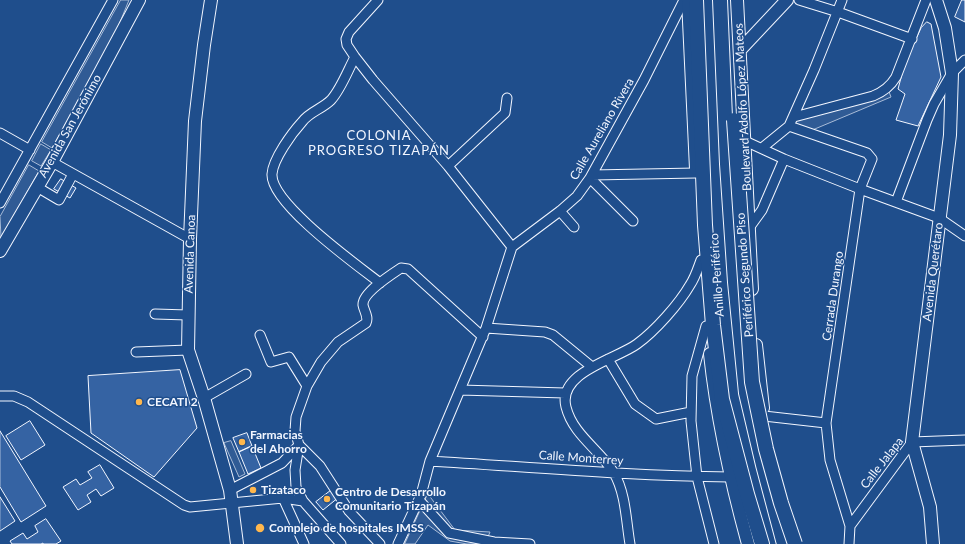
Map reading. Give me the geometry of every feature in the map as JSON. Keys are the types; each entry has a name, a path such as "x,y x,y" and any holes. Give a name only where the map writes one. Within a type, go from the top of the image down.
{"highway":[{"path":"696,0 705,225 713,325 722,399 762,544"},
{"name":"Anillo Periférico","path":"703,0 713,216 720,318 734,422 754,506 767,544"},
{"name":"Anillo Periférico","path":"720,0 727,164 735,282 746,393 784,544"},
{"name":"Periférico Segundo Piso","path":"729,0 734,120 752,382 766,449 781,503 795,544"},
{"path":"727,164 748,194"}],"main road":[{"name":"Avenida Canoa","path":"211,0 195,121 190,239 188,350 204,398 230,490 237,544"},
{"path":"688,0 696,172 706,326 713,382 730,477 748,544"},
{"name":"Boulevard Adolfo López Mateos","path":"737,0 755,335 764,416 777,470 800,544"},
{"path":"740,50 787,0"},
{"name":"Avenida Querétaro","path":"933,544 930,507 912,442 950,135 952,73 945,28 936,0"},
{"name":"Avenida San Jerónimo","path":"2,246 52,162 137,2"}],"street":[{"name":"Avenida San Jerónimo","path":"0,203 113,0"},
{"path":"378,0 349,32 346,39 347,45 355,57 448,166 512,247 484,333 430,461 419,500 398,544"},
{"name":"Calle Aureliano Rivera","path":"512,247 560,211 577,196 591,176 644,80 684,0"},
{"path":"799,0 838,12 912,39"},
{"path":"762,148 789,126 794,117 842,0"},
{"path":"794,117 873,96 884,91 892,84 912,39 926,0"},
{"path":"355,57 331,100 305,117 301,122 279,154 272,174 274,186 303,221 324,240 380,283"},
{"path":"896,202 934,104 952,73 965,60"},
{"path":"448,166 505,113 508,98"},
{"name":"Cerrada Durango","path":"789,126 867,153 872,159 860,189 826,423 830,460 850,526"},
{"path":"0,133 30,150"},
{"path":"745,141 784,159 939,218 965,236"},
{"path":"749,228 762,210 784,159"},
{"path":"52,162 190,239"},
{"path":"591,176 696,172"},
{"path":"37,187 59,200 72,174"},
{"path":"591,176 633,221"},
{"path":"560,211 574,227"},
{"path":"630,544 622,491 614,472 585,439 572,421 566,407 565,393 579,375 592,366 608,360 637,344 656,326 675,306 691,284 701,260"},
{"path":"341,544 302,502 296,487 295,470 299,445 295,431 296,417 307,386 321,362 338,342 366,323 368,319 363,305 364,300 380,283 401,268 408,269 484,333 545,332 553,335 592,366"},
{"path":"155,314 188,315"},
{"path":"706,326 692,376 691,421 697,477 714,544"},
{"path":"260,335 271,362 289,357 307,386"},
{"path":"136,352 188,350"},
{"path":"608,360 635,404 656,419 691,412"},
{"path":"204,398 246,374"},
{"path":"460,390 565,393"},
{"path":"0,396 14,396 28,402 184,505 190,507 283,498 302,502"},
{"path":"764,416 826,423"},
{"name":"Calle Jalapa","path":"850,526 912,442 965,440"},
{"path":"230,490 282,463 299,445"},
{"path":"299,445 320,466 349,511 380,544"},
{"name":"Calle Monterrey","path":"430,461 697,477 730,477"},
{"path":"283,498 304,544"},
{"path":"419,500 449,533 493,543 530,544"},
{"path":"849,544 850,526"}],"shaded area":[{"path":"121,0 129,0 118,27 96,70 52,148 42,142"},
{"path":"886,84 891,97 810,131 786,120 795,113 876,91"},
{"path":"41,144 51,150 41,166 32,161"},
{"path":"29,165 39,171 1,238 0,217"},
{"path":"231,441 245,474 239,477 224,443"},
{"path":"428,494 455,530 490,532 485,544 467,544 450,541 428,525 415,544 405,544"}],"building":[{"path":"962,0 965,0 965,22 955,17"},
{"path":"927,22 931,24 941,77 918,126 896,120 905,94 898,89 905,63 921,28"},
{"path":"61,179 76,188 70,198 54,189"},
{"name":"CECATI 2","path":"180,370 197,428 154,477 91,433 88,376"},
{"path":"30,421 45,445 21,460 6,436"},
{"path":"0,431 46,506 21,522 0,487"},
{"name":"Farmacias del Ahorro","path":"247,433 252,446 239,452 233,438"},
{"path":"252,446 261,468 248,474 239,452"},
{"path":"100,465 114,488 101,496 96,489 87,495 91,502 78,510 63,487 76,479 80,485 92,478 88,472"},
{"name":"Centro de Desarrollo Comunitario Tizapán","path":"333,489 339,497 323,510 316,502"},
{"path":"0,497 15,521 0,531"},
{"path":"46,519 61,541 56,544 12,544 10,541 23,533 27,539 38,532 35,526"}],"place":[{"name":"CECATI 2","path":"139,402"},
{"name":"Farmacias del Ahorro","path":"242,442"},
{"name":"Tizataco","path":"253,490"},
{"name":"Centro de Desarrollo Comunitario Tizapán","path":"327,499"},
{"name":"Complejo de hospitales IMSS","path":"260,528"}],"district":[{"name":"COLONIA PROGRESO TIZAPÁN","path":"379,144"}]}
